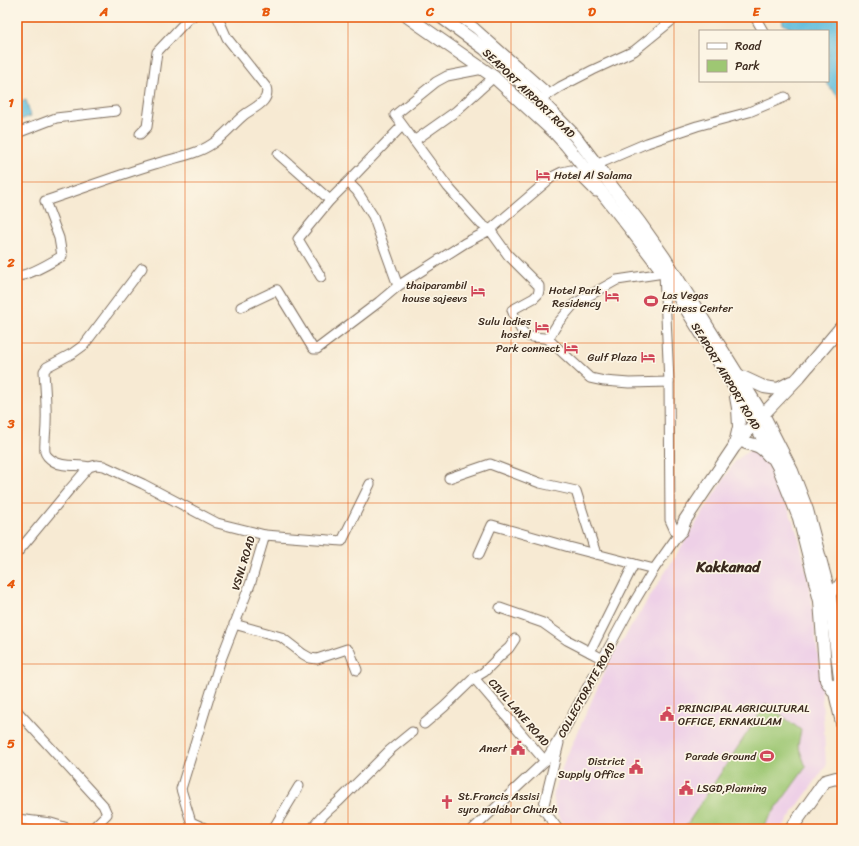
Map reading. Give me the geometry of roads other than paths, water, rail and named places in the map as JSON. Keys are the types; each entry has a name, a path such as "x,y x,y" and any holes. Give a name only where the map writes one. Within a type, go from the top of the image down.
{"main road":[{"name":"SEAPORT AIRPORT ROAD","path":"408,17 494,77 610,184 664,257 738,375 761,423 799,518 803,533 820,601 826,680 839,688"},
{"name":"SEAPORT AIRPORT ROAD","path":"441,17 485,49 544,97 575,136 591,167 595,184 664,274 734,388 761,423 792,471 807,510 830,596 840,680 839,688 842,724"},
{"path":"740,445 761,423 842,326"},
{"path":"738,375 764,387 778,388 799,378"},
{"path":"678,533 690,523 738,451 740,445 738,408 734,388"},
{"path":"740,445 757,445 778,466"},
{"path":"791,829 825,781 836,778 842,780"}],"street":[{"path":"140,134 146,126 156,52 189,18 192,17"},
{"path":"460,17 475,28 544,97 593,70 634,51 676,17"},
{"path":"755,17 762,30"},
{"path":"17,276 22,276 31,272 62,256 59,238 45,201 198,151 212,144 244,115 262,103 268,92 266,87 227,38 217,18"},
{"path":"483,69 447,76 436,82 395,115 448,187 481,224 490,230 508,255 539,286 538,294 534,298 512,310 521,329 531,338 540,337 548,339 590,378 629,383 669,382"},
{"path":"414,141 456,112 494,77"},
{"path":"591,167 661,138 697,126 749,112 785,97"},
{"path":"17,133 56,118 116,111"},
{"path":"321,277 298,239 330,200 402,126"},
{"path":"278,154 330,200"},
{"path":"241,307 277,290 312,347 315,349 362,316 398,286 465,243 490,230 552,177 562,172 571,170 579,174 597,194 609,201"},
{"path":"348,182 357,191 373,216 398,286"},
{"name":"VSNL ROAD","path":"142,268 84,345 73,353 47,367 44,371 46,422 45,452 48,457 64,465 83,466 89,468 96,465 104,466 143,484 216,523 265,535 251,582 220,662 181,789 191,822 207,829"},
{"path":"548,339 558,323 574,304 617,280 664,274 669,382 670,520 678,533"},
{"path":"449,478 490,464 540,483 576,491 596,554"},
{"path":"19,547 89,468"},
{"path":"265,535 342,541 370,484"},
{"path":"479,554 492,525 654,569"},
{"name":"COLLECTORATE ROAD","path":"474,829 545,761 561,736 627,614 678,533"},
{"path":"590,652 634,564"},
{"path":"830,596 842,580"},
{"path":"500,608 543,623 566,640 603,659"},
{"path":"234,624 281,637 310,658 317,659 347,649 349,650 357,670"},
{"path":"424,724 474,678 484,672 509,648 514,639"},
{"name":"CIVIL LANE ROAD","path":"474,678 545,761"},
{"path":"17,711 103,805 107,814 92,829"},
{"path":"312,829 317,821 390,750 412,732"},
{"path":"558,829 543,810 561,736"},
{"path":"273,829 299,786"},
{"path":"17,819 71,829"}],"water":[{"path":"782,17 842,17 842,102 826,82 829,82 829,30 793,30 783,24"},
{"path":"26,100 31,116 17,121 17,103"}],"place":[{"name":"Hotel Al Salama","path":"543,175"},
{"name":"thaiparambil house sajeevs","path":"478,291"},
{"name":"Hotel Park Residency","path":"612,296"},
{"name":"Las Vegas Fitness Center","path":"651,301"},
{"name":"Sulu ladies hostel","path":"542,327"},
{"name":"Park connect","path":"571,348"},
{"name":"Gulf Plaza","path":"648,357"},
{"name":"PRINCIPAL AGRICULTURAL OFFICE, ERNAKULAM","path":"667,714"},
{"name":"Anert","path":"518,748"},
{"name":"Parade Ground","path":"767,756"},
{"name":"District Supply Office","path":"636,767"},
{"name":"LSGD,Planning","path":"686,788"},
{"name":"St.Francis Assisi syro malabar Church","path":"447,802"}],"district":[{"name":"Kakkanad","path":"728,567"}]}
